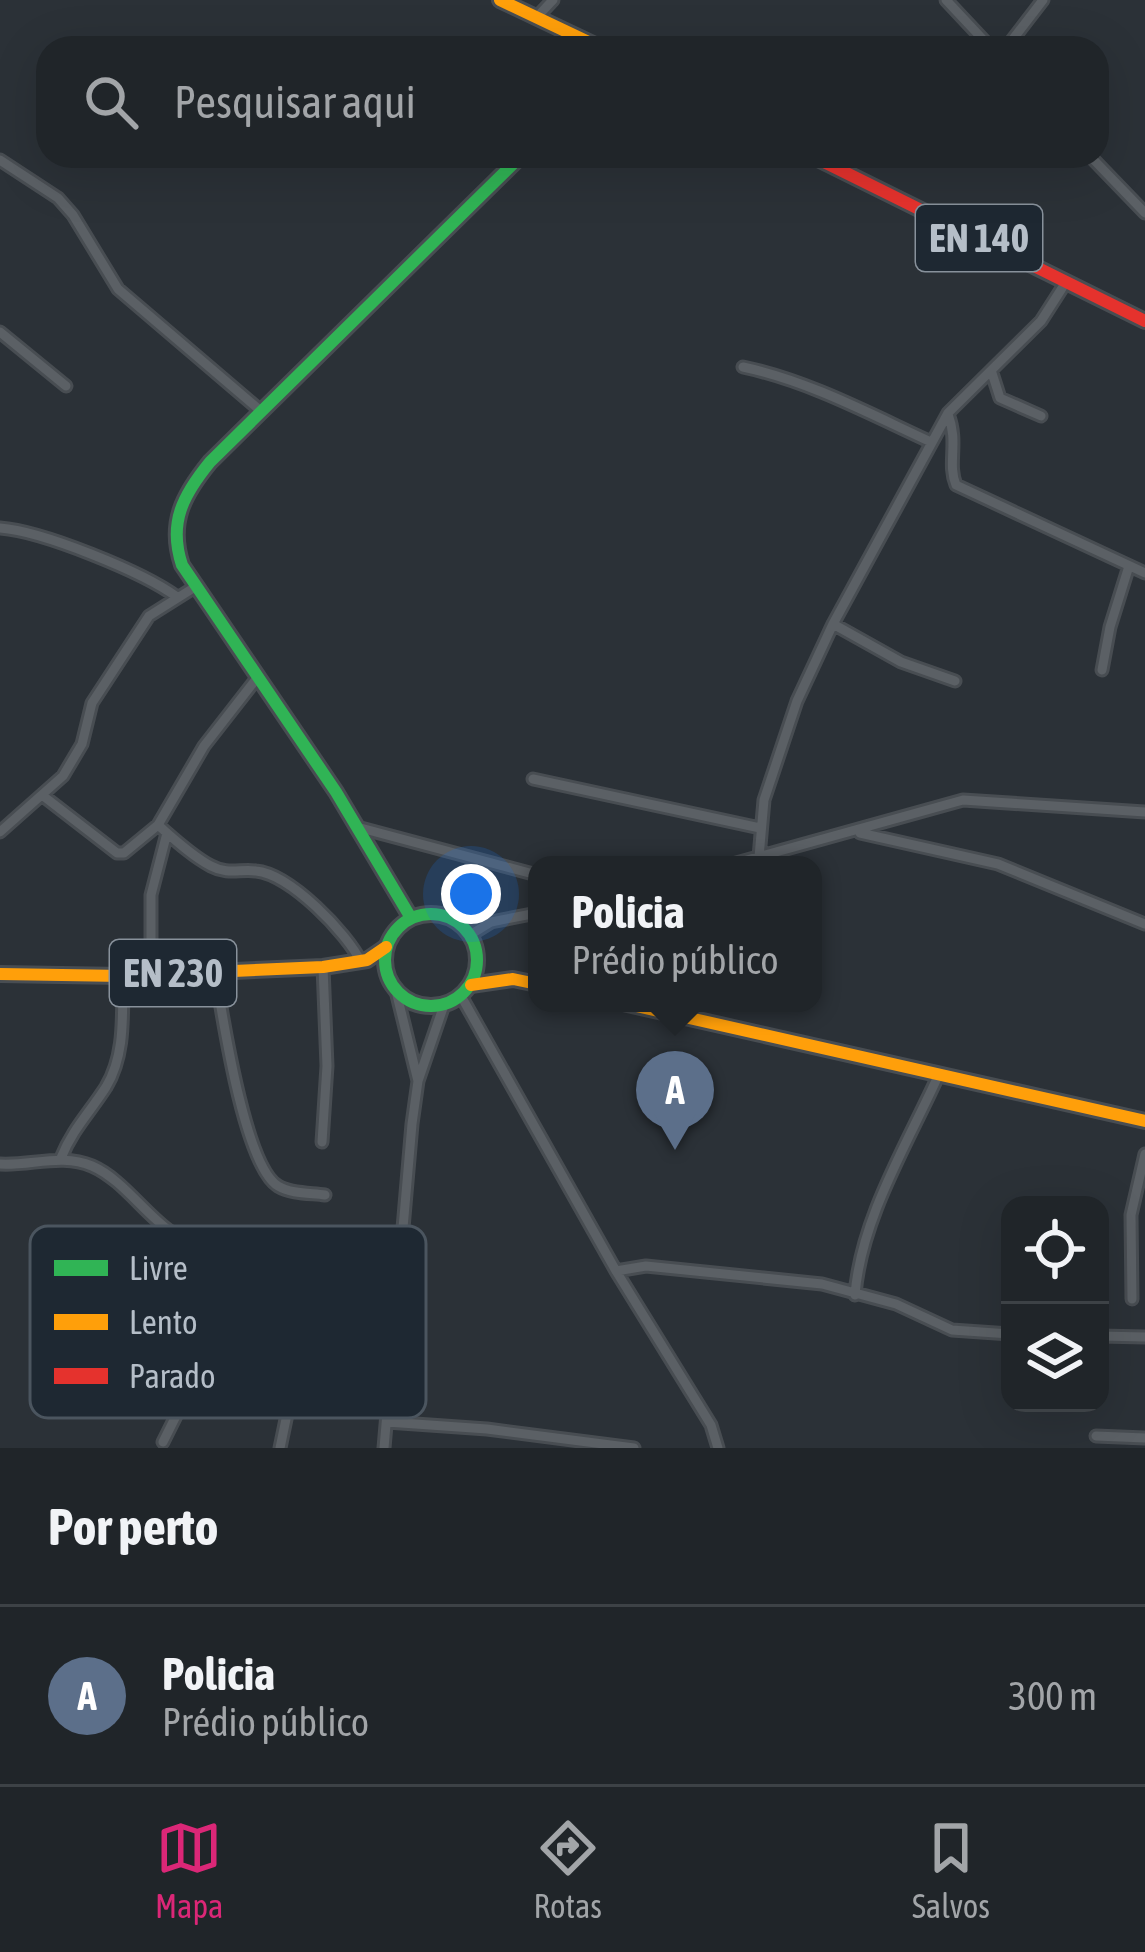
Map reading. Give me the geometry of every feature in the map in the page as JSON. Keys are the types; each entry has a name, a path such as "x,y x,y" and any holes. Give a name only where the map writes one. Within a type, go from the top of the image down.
{"main road":[{"path":"500,0 574,36"},
{"path":"411,918 356,827 195,587 176,550 174,518 179,502 210,462 509,168"},
{"name":"EN 140","path":"836,168 1145,321"},
{"path":"512,979 466,990 444,1005 425,1006 394,988 384,960 386,947 411,918 444,916 470,934 488,965 528,982"},
{"name":"EN 230","path":"0,974 122,976 322,967 354,963 386,947"},
{"path":"466,990 477,953"},
{"name":"EN 230","path":"354,963 394,988"},
{"path":"663,1012 1145,1121"}],"street":[{"path":"536,18 553,0"},
{"path":"946,0 980,36"},
{"path":"1015,36 1043,0"},
{"path":"0,160 58,198 118,289 262,412"},
{"path":"1102,168 1145,213"},
{"path":"759,856 764,800 797,701 833,624 948,413 1041,321 1066,282"},
{"path":"0,332 66,386"},
{"path":"742,367 775,374 931,442"},
{"path":"992,373 1000,398 1041,416"},
{"path":"948,413 957,437 952,476 956,485 1145,573"},
{"path":"0,528 32,533 145,576 177,598"},
{"path":"1102,670 1129,566"},
{"path":"0,832 43,795 76,756 92,703 149,616 195,587"},
{"path":"833,624 901,662 955,681"},
{"path":"139,975 151,942 151,895 163,829 204,746 257,678"},
{"path":"532,779 760,827"},
{"path":"43,795 117,853 163,829"},
{"path":"763,856 973,799 1145,812"},
{"path":"356,827 528,873"},
{"path":"163,829 210,866 227,873 254,870 284,882 335,927 354,963"},
{"path":"854,832 998,864 1145,924"},
{"path":"470,934 491,922 528,915"},
{"path":"322,967 327,1066 322,1142"},
{"path":"215,971 229,1059 264,1168 283,1188 325,1195"},
{"path":"61,1159 71,1134 115,1068 121,1046 122,976"},
{"path":"394,988 418,1081"},
{"path":"466,990 616,1271 711,1425 718,1448"},
{"path":"404,1226 418,1081 444,1005"},
{"path":"855,1295 868,1233 939,1074"},
{"path":"1132,1299 1130,1228 1145,1154"},
{"path":"0,1164 61,1159 92,1166 163,1226"},
{"path":"616,1271 635,1267 687,1270 822,1284 896,1304 952,1330 1001,1333"},
{"path":"1109,1336 1145,1337"},
{"path":"163,1442 175,1418"},
{"path":"280,1448 286,1418"},
{"path":"384,1448 387,1418"},
{"path":"387,1422 634,1448"},
{"path":"1096,1436 1131,1443 1145,1438"}],"traffic: fast":[{"path":"411,918 336,792 182,565 178,523 192,486 210,462 509,168"},
{"path":"431,914 449,917 464,927 474,942 477,960 474,978 464,993 449,1003 431,1006 413,1003 398,993 388,978 385,960 388,942 398,927 413,917 431,914"}],"traffic: slow":[{"path":"500,0 576,36"},
{"path":"0,974 123,976 323,967 367,960 386,947"},
{"path":"471,985 513,979 528,982"},
{"path":"663,1012 1145,1121"}],"traffic: jam":[{"path":"836,168 1145,321"}],"place":[{"name":"Policia","path":"675,1150"}]}
